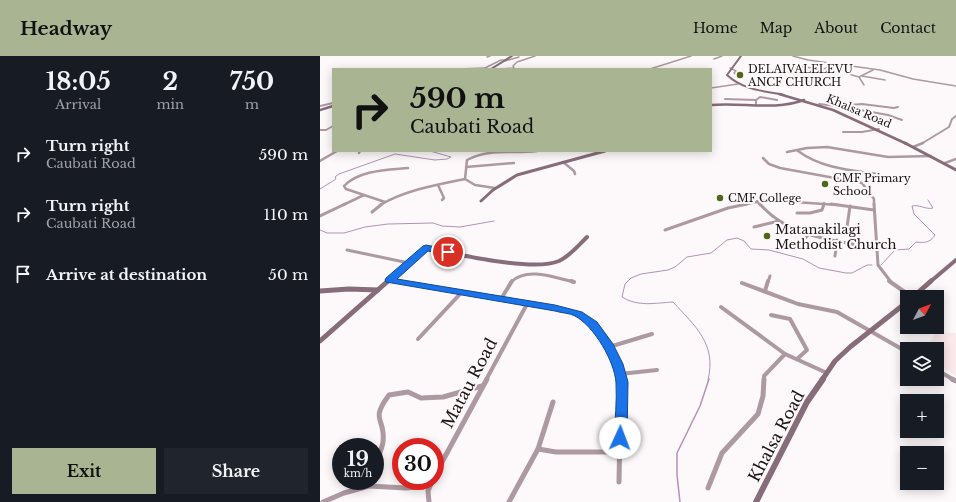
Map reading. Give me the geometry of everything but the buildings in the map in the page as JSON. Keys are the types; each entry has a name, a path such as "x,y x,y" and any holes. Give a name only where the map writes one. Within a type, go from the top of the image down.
{"main road":[{"path":"493,68 512,56"},
{"path":"738,84 727,75 730,68 741,56"},
{"name":"Khalsa Road","path":"738,84 756,90 819,104 854,117 932,156 956,170"},
{"path":"712,105 782,105 794,104 804,100"},
{"path":"320,110 332,106"},
{"path":"481,201 495,188 517,175 601,152"},
{"path":"320,341 426,248 520,263 548,263 558,261 568,255 587,237"},
{"path":"920,290 956,260"},
{"path":"320,292 349,289 378,290"},
{"name":"Khalsa Road","path":"756,502 807,402 835,361 850,346 872,331 900,308"}],"street":[{"path":"486,68 501,60 519,56"},
{"path":"514,68 513,66 516,62 535,56"},
{"path":"653,68 691,56"},
{"path":"714,59 722,56"},
{"path":"793,56 808,60 874,69 913,79 956,86"},
{"path":"796,79 823,70 833,63"},
{"path":"794,66 823,70"},
{"path":"730,68 736,71 734,73 735,74"},
{"path":"864,85 858,78 874,69"},
{"path":"782,71 808,76"},
{"path":"845,73 885,80"},
{"path":"712,88 738,84"},
{"path":"725,98 756,100 762,96 777,100"},
{"path":"756,100 756,105"},
{"path":"320,106 332,103"},
{"path":"819,104 837,106 902,120"},
{"path":"837,106 860,104 893,108 898,107"},
{"path":"913,147 921,144 949,127 952,119 956,115"},
{"path":"320,130 326,130 332,127"},
{"path":"843,132 862,132 879,129"},
{"path":"787,152 827,147 888,158 932,156"},
{"path":"798,151 806,158 818,163 877,174"},
{"path":"320,161 335,152"},
{"path":"465,179 467,160 478,154 514,152"},
{"path":"763,158 769,164 780,168 862,183 874,199 878,265 881,272 900,291"},
{"path":"945,163 956,160"},
{"path":"563,162 574,171 575,174"},
{"path":"466,167 514,163"},
{"path":"385,202 346,189 344,186 346,183 368,174 408,168"},
{"path":"372,212 385,202 404,194 465,179 475,185 495,188"},
{"path":"438,185 444,198 442,200"},
{"path":"320,216 364,195"},
{"path":"664,230 728,208 766,200 824,202 874,210"},
{"path":"757,201 768,213 779,221 809,234 876,248"},
{"path":"797,213 810,213 822,210 824,202"},
{"path":"847,227 850,206"},
{"path":"754,227 779,221"},
{"path":"796,248 809,234"},
{"path":"835,256 837,240"},
{"path":"347,250 409,263"},
{"path":"501,299 515,278 522,274 531,274 574,282"},
{"path":"765,291 770,276"},
{"path":"389,280 578,314 593,325 609,347 618,364 622,382 619,482"},
{"path":"742,283 798,304 836,312 900,348"},
{"path":"418,339 461,292"},
{"name":"Matau Road","path":"444,458 527,304"},
{"path":"721,307 785,354 827,373"},
{"path":"771,316 790,318 807,350 797,359"},
{"path":"609,347 652,334"},
{"path":"708,488 722,453 758,414 763,396 764,376 785,354"},
{"path":"620,374 657,370"},
{"path":"944,374 956,381"},
{"path":"383,438 383,432 377,415 379,407 389,395 408,392 421,398 443,397 482,386"},
{"path":"509,502 538,449 553,402"},
{"path":"538,449 556,452 620,452"},
{"path":"323,502 352,490"},
{"path":"429,490 429,502"}],"shaded area":[{"path":"944,332 956,333 956,376 944,368 944,342 930,342 936,334 944,334"}],"waterway":[{"path":"320,189 336,179 335,177 339,174 395,154 435,160 447,159 451,157 434,152"},
{"path":"881,265 895,250 909,249 916,242 927,242 935,235 914,214 912,206 933,208 928,200"},
{"path":"320,230 327,233 344,233 365,227 388,224 433,223 442,226 460,227 494,221"},
{"path":"708,380 710,367 707,346 696,328 673,302 640,303 622,297 625,284 631,278 641,274 668,270 675,267 687,257 711,253 727,240 737,238 744,241 751,249 769,250 803,259 819,268 852,273 867,265 872,265"},
{"path":"680,502 677,475 677,453 700,406 709,379"}],"place":[{"name":"DELAIVALELEVU ANCF CHURCH","path":"740,75"},
{"name":"CMF Primary School","path":"825,184"},
{"name":"CMF College","path":"720,198"},
{"name":"Matanakilagi Methodist Church","path":"767,236"}],"route":[{"path":"448,252 426,248 389,280 555,308 578,314 593,325 609,347 618,364 622,382 620,438"}]}
